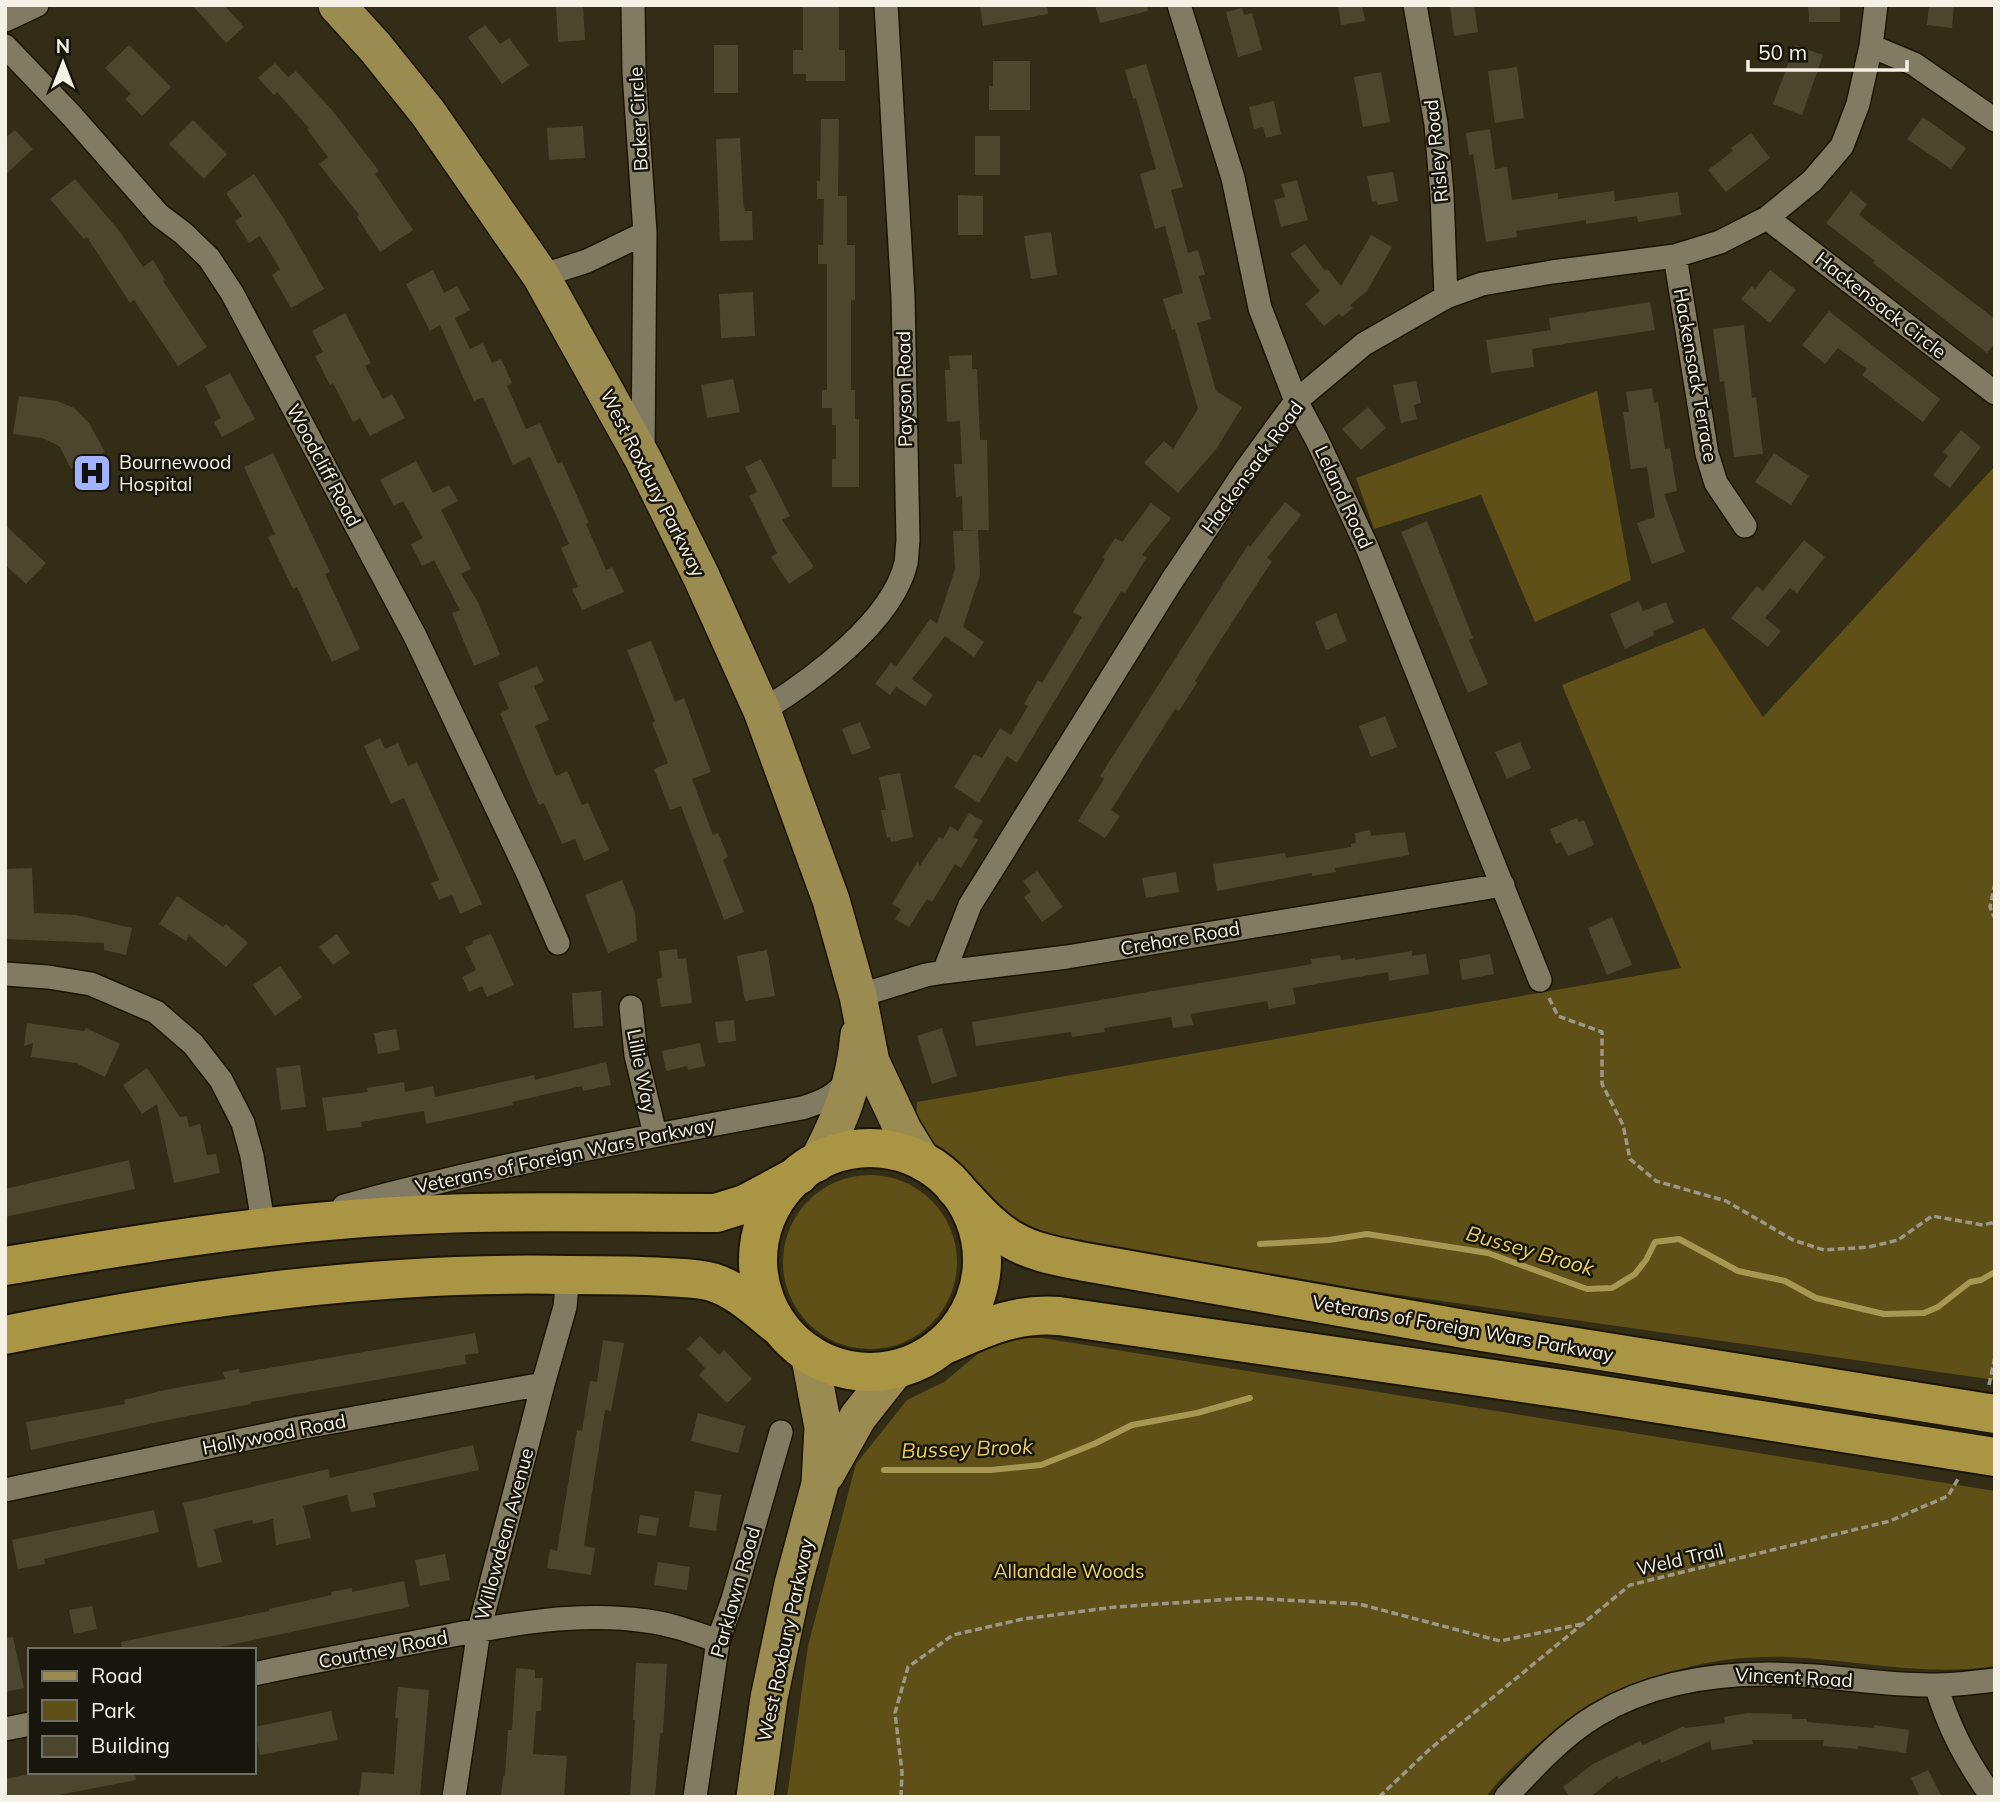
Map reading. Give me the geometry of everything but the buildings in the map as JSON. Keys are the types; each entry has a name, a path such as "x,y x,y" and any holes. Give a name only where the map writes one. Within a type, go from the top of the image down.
{"highway":[{"path":"795,1341 768,1305 762,1287 759,1248 766,1221 774,1203 808,1169 851,1151 875,1149 922,1161 940,1173 970,1209 979,1233 982,1271 977,1296 966,1319 940,1347"},
{"name":"Veterans of Foreign Wars Parkway","path":"5,1266 194,1236 351,1219 469,1212 716,1213 745,1204 808,1169"},
{"name":"Veterans of Foreign Wars Parkway","path":"955,1188 985,1219 1010,1238 1039,1252 1074,1260 1392,1317 1991,1402"},
{"path":"5,1335 144,1308 290,1289 407,1278 568,1275 668,1277 711,1282 736,1293 795,1341 831,1365 852,1370 874,1372 896,1369 917,1362 940,1347 1001,1321 1027,1315 1050,1315 1570,1390 1995,1457"}],"main road":[{"name":"West Roxbury Parkway","path":"337,5 428,113 541,276 643,459 701,576 762,711 831,900 860,1006 871,1062 922,1161"},
{"name":"West Roxbury Parkway","path":"808,1169 843,1112 856,1069 860,1006"},
{"name":"West Roxbury Parkway","path":"755,1797 772,1685 793,1584 820,1484 823,1427 795,1341"},
{"name":"West Roxbury Parkway","path":"820,1484 858,1417 896,1369"}],"street":[{"path":"5,20 37,5"},
{"name":"Baker Circle","path":"633,5 634,72 645,233 643,459"},
{"name":"Payson Road","path":"762,711 834,660 878,616 898,584 906,563 908,541 903,296 886,5"},
{"name":"Leland Road","path":"1180,5 1233,178 1261,307 1296,401 1367,547 1540,980"},
{"name":"Risley Road","path":"1415,5 1436,124 1446,297"},
{"name":"Hackensack Road","path":"944,972 970,905 1171,582 1247,468 1296,401 1364,344 1446,297 1482,285 1528,276 1675,256 1720,242 1767,218 1812,181 1842,146 1858,104 1871,46 1876,5"},
{"name":"Woodcliff Road","path":"5,46 72,116 159,215 209,258 232,293 415,636 558,943"},
{"path":"1871,46 1914,64 1995,120"},
{"name":"Hackensack Circle","path":"1767,218 1995,393"},
{"path":"541,276 587,261 645,233"},
{"name":"Hackensack Terrace","path":"1675,256 1707,454 1716,483 1745,526"},
{"name":"Crehore Road","path":"860,1006 926,975 1068,957 1503,886"},
{"path":"5,974 90,984 156,1012 193,1044 221,1080 243,1124 252,1156 264,1228"},
{"name":"Lillie Way","path":"631,1007 636,1055 655,1134"},
{"name":"Veterans of Foreign Wars Parkway","path":"264,1228 434,1182 655,1134 802,1108 824,1101 841,1089 856,1069"},
{"name":"Willowdean Avenue","path":"454,1797 479,1630 565,1307 568,1275"},
{"name":"Hollywood Road","path":"5,1490 299,1428 543,1384"},
{"name":"Parklawn Road","path":"695,1797 718,1641 733,1599 781,1432"},
{"name":"Courtney Road","path":"256,1674 554,1618 589,1616 648,1621 681,1628 718,1641"},
{"name":"Vincent Road","path":"1506,1797 1549,1751 1597,1715 1644,1693 1687,1681 1727,1674 1759,1673 1936,1685 1995,1680"},
{"path":"1936,1685 1956,1741 1992,1797"},
{"path":"5,1729 28,1724"}],"path":[{"path":"1995,883 1990,907 1995,919"},
{"path":"1540,980 1558,1017 1602,1032 1602,1084 1623,1125 1630,1158 1656,1181 1726,1201 1793,1240 1824,1250 1868,1247 1898,1240 1932,1216 1983,1225 1995,1222"},
{"path":"1991,1402 1995,1357"},
{"name":"Weld Trail","path":"1379,1797 1430,1749 1630,1585 1890,1521 1948,1496 1959,1478"},
{"path":"901,1797 902,1772 895,1713 908,1667 953,1635 1023,1619 1115,1607 1248,1598 1359,1604 1500,1641 1582,1624"}],"green space":[{"path":"1597,391 1631,580 1535,622 1481,495 1374,529 1356,478"},
{"path":"1995,466 1995,1380 1057,1246 997,1212 983,1189 965,1169 915,1132 917,1102 1681,968 1562,685 1704,628 1763,717"},
{"path":"870,1175 903,1182 931,1201 950,1229 957,1262 950,1295 931,1323 903,1342 870,1349 837,1342 809,1323 790,1295 783,1262 790,1229 809,1201 837,1182"},
{"name":"Allandale Woods","path":"1042,1338 1995,1491 1995,1666 1943,1670 1788,1657 1752,1657 1683,1668 1650,1679 1587,1709 1530,1751 1486,1797 787,1797 808,1646 856,1464 907,1400 944,1382 979,1353 1008,1340"}],"waterway":[{"name":"Bussey Brook","path":"1260,1244 1329,1240 1367,1234 1488,1253 1587,1289 1612,1288 1635,1274 1655,1242 1679,1239 1738,1271 1785,1281 1816,1298 1884,1314 1924,1313 1938,1307 1970,1282 1981,1280 1995,1272"},
{"name":"Bussey Brook","path":"884,1470 991,1470 1041,1465 1094,1444 1132,1425 1197,1413 1250,1398"}],"place":[{"name":"Bournewood Hospital","path":"92,473"}]}
